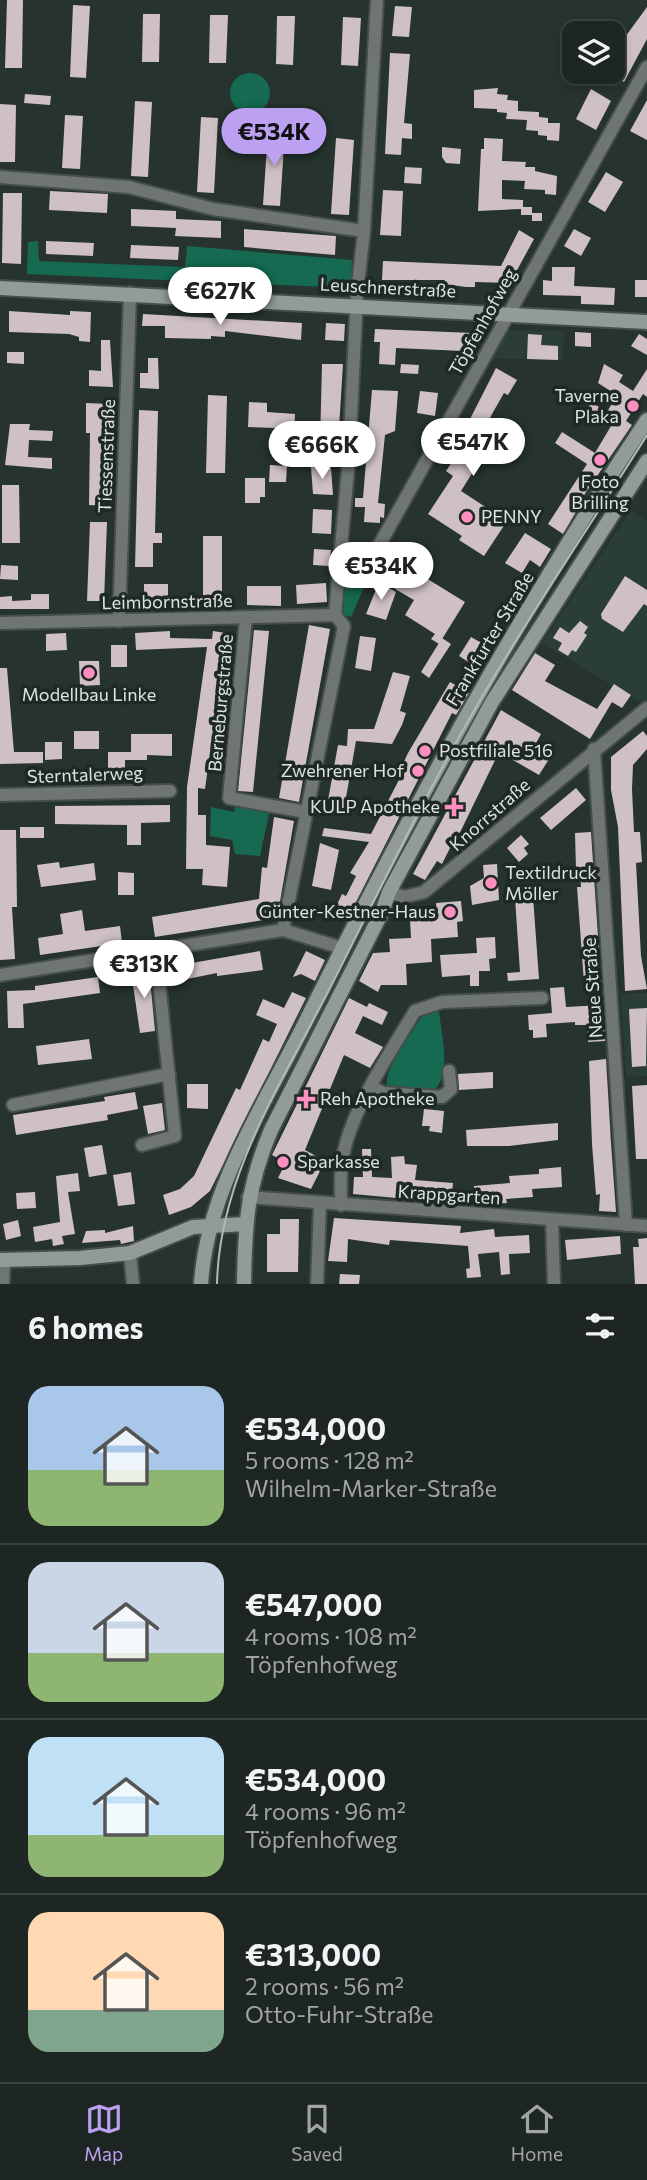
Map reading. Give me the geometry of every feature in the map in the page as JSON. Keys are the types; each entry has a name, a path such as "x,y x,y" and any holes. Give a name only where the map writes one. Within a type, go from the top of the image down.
{"main road":[{"name":"Leuschnerstraße","path":"0,288 647,322"},
{"name":"Frankfurter Straße","path":"201,1284 211,1224 227,1177 342,948 461,725 647,420"},
{"name":"Frankfurter Straße","path":"244,1284 248,1197 271,1130 382,912 389,892 492,702 647,461"},
{"path":"375,885 389,892"},
{"path":"342,948 360,955"},
{"path":"2,1260 80,1258 130,1253 184,1230 211,1224 245,1224"}],"street":[{"path":"283,930 344,626 335,615 340,576 356,305 364,231 377,0"},
{"name":"Töpfenhofweg","path":"340,576 363,574 647,67"},
{"path":"0,177 129,187 213,209 364,231"},
{"name":"Tiessenstraße","path":"119,621 130,293"},
{"name":"Leimbornstraße","path":"0,623 335,615"},
{"name":"Berneburgstraße","path":"246,618 229,798 306,812"},
{"name":"Knorrstraße","path":"382,912 420,894 464,861 594,749 647,708"},
{"name":"Neue Straße","path":"594,749 626,1224"},
{"name":"Sterntalerweg","path":"0,795 170,790"},
{"path":"389,892 404,897 420,894"},
{"path":"0,975 283,930 342,948"},
{"path":"142,1145 175,1136 156,952"},
{"path":"341,1205 342,1162 346,1144 371,1087 415,1011 442,1002 542,998"},
{"path":"371,1087 395,1094 442,1097 451,1089 449,1071"},
{"path":"13,1105 169,1074"},
{"name":"Krappgarten","path":"248,1197 647,1226"},
{"path":"317,1284 320,1204"},
{"path":"552,1220 554,1284"},
{"path":"130,1253 133,1284"},
{"path":"2,1260 3,1284"}],"shaded area":[{"path":"504,330 564,331 563,360 489,358"},
{"path":"631,510 647,521 647,706 542,643"},
{"path":"647,993 647,1076 626,1077 621,994"}],"green space":[{"path":"250,73 264,79 270,93 264,107 250,113 236,107 230,93 236,79"},
{"path":"38,241 39,261 185,267 187,246 352,260 351,288 27,274 28,242"},
{"path":"354,581 365,585 351,617 341,614 343,587"},
{"path":"236,803 270,809 260,856 235,854 232,840 210,836 211,807 234,812"},
{"path":"439,1011 444,1067 437,1087 430,1094 387,1090 393,1062 420,1019 425,1014"}],"building":[{"path":"7,0 23,0 22,68 5,68"},
{"path":"73,5 90,6 86,78 70,77"},
{"path":"395,6 412,7 409,37 392,36"},
{"path":"647,7 647,39 625,80 625,47 625,37"},
{"path":"143,14 160,14 159,62 142,62"},
{"path":"210,15 228,15 226,63 209,63"},
{"path":"277,16 295,16 293,65 276,64"},
{"path":"343,17 361,18 358,66 341,65"},
{"path":"390,53 410,54 404,123 412,124 412,139 402,138 401,155 385,154"},
{"path":"498,88 497,94 508,95 507,100 518,101 518,111 539,112 539,117 548,118 548,123 560,123 559,141 547,140 547,136 538,135 538,131 526,130 527,120 506,119 507,113 497,112 497,109 474,108 474,90"},
{"path":"591,89 611,101 596,130 576,119"},
{"path":"25,94 51,96 50,105 24,103"},
{"path":"647,100 647,140 630,131"},
{"path":"135,101 152,102 148,177 131,176"},
{"path":"0,104 16,105 15,162 0,162"},
{"path":"65,115 83,116 80,169 62,168"},
{"path":"201,117 218,118 214,193 197,192"},
{"path":"268,130 285,131 280,206 263,205"},
{"path":"336,138 354,140 349,215 331,214"},
{"path":"484,138 503,139 502,161 526,162 525,167 535,167 535,171 557,176 556,195 545,194 545,190 524,189 525,181 502,180 502,199 523,200 523,207 532,207 532,213 542,213 542,221 532,221 532,215 521,215 521,209 478,211"},
{"path":"442,147 461,149 460,164 446,163 442,157"},
{"path":"405,167 422,168 421,184 404,183"},
{"path":"606,172 623,182 605,212 588,202"},
{"path":"383,190 403,191 401,236 380,235"},
{"path":"50,191 108,194 107,213 49,210"},
{"path":"3,193 22,193 21,264 2,263"},
{"path":"131,209 176,211 176,219 221,221 221,238 175,236 176,228 131,226"},
{"path":"244,229 336,236 335,255 244,247"},
{"path":"574,229 591,238 581,256 564,246"},
{"path":"519,230 534,239 510,283 475,282 475,287 466,287 444,284 444,280 382,280 383,261 501,266"},
{"path":"46,241 94,243 93,256 46,254"},
{"path":"131,245 179,247 178,260 130,258"},
{"path":"552,267 575,267 574,286 615,288 614,305 581,304 581,296 543,295 543,280 552,281"},
{"path":"635,280 647,280 647,297 635,297"},
{"path":"9,311 70,315 70,311 91,312 90,342 79,341 79,337 69,334 9,332"},
{"path":"143,314 302,323 301,340 225,331 225,337 211,336 211,339 165,338 165,326 142,326"},
{"path":"326,323 345,324 344,341 325,340"},
{"path":"375,329 473,333 472,357 462,357 463,351 396,348 395,365 379,364 380,342 374,342"},
{"path":"575,332 591,333 591,347 575,346"},
{"path":"528,334 542,335 541,345 558,346 558,360 527,359"},
{"path":"639,334 647,339 647,355 631,346"},
{"path":"101,340 110,340 113,387 89,386 89,370 101,371"},
{"path":"7,352 24,352 24,364 7,363"},
{"path":"148,358 158,358 159,389 140,388 140,373 148,373"},
{"path":"322,364 343,364 338,444 320,444"},
{"path":"401,364 419,365 418,374 400,373"},
{"path":"604,364 623,375 619,382 633,391 647,369 647,397 643,394 626,421 632,425 578,504 580,505 563,534 548,524 587,464 555,443 562,432 595,453 611,426 586,410 591,402 607,412 617,395 598,383"},
{"path":"496,368 517,380 508,395 504,393 492,414 478,443 482,446 471,463 476,467 461,491 507,521 484,556 459,540 462,536 428,514 453,476 446,471 474,429 467,425"},
{"path":"372,390 398,391 395,431 385,435 378,503 385,504 384,518 380,517 380,523 364,522 365,507 355,507 355,498 363,498"},
{"path":"420,391 438,393 435,416 417,413"},
{"path":"208,395 227,396 225,473 206,473"},
{"path":"249,402 267,403 267,412 295,414 294,435 275,434 275,428 248,427"},
{"path":"86,403 110,404 108,506 89,505 90,433 86,433"},
{"path":"139,410 158,411 155,533 162,533 162,543 153,543 153,567 135,567"},
{"path":"10,424 30,424 29,430 53,431 52,441 29,440 28,457 52,458 52,469 5,465"},
{"path":"270,465 287,466 286,482 269,482"},
{"path":"311,467 331,468 333,495 313,494"},
{"path":"245,478 265,478 265,497 260,497 260,503 245,503"},
{"path":"2,485 19,485 20,543 2,543"},
{"path":"313,509 332,510 331,534 312,533"},
{"path":"90,522 107,522 104,601 87,601"},
{"path":"525,533 551,549 540,567 530,560 522,573 505,563"},
{"path":"203,536 222,536 222,600 203,600"},
{"path":"314,549 331,550 329,566 313,565"},
{"path":"1,565 18,566 18,580 0,579"},
{"path":"408,567 465,602 439,644 431,639 435,634 405,615 414,600 395,589"},
{"path":"625,576 647,590 647,606 644,604 623,632 602,619 601,614"},
{"path":"379,582 396,592 386,620 366,614"},
{"path":"326,583 327,602 297,604 296,585"},
{"path":"144,584 168,584 168,603 144,602"},
{"path":"247,586 281,586 281,606 247,605"},
{"path":"31,594 49,594 49,609 0,609 0,597 12,596 12,601 31,600"},
{"path":"580,621 588,627 584,633 587,635 576,652 572,650 568,656 558,650 562,643 553,638 560,627 569,633"},
{"path":"309,625 330,629 299,802 279,798"},
{"path":"254,630 269,631 253,792 238,791"},
{"path":"170,631 170,638 212,639 213,631 231,634 226,663 222,663 205,789 198,788 198,815 206,815 206,845 230,847 227,887 202,885 203,869 186,869 187,787 207,647 136,650 135,633"},
{"path":"66,633 67,650 46,651 46,634"},
{"path":"360,636 376,638 371,671 355,668"},
{"path":"471,637 487,646 475,666 459,656"},
{"path":"442,638 451,644 429,678 421,672"},
{"path":"111,645 127,645 127,667 111,667"},
{"path":"535,653 555,665 545,681 597,709 614,684 631,695 622,708 612,702 590,739 512,690"},
{"name":"Modellbau Linke","path":"79,661 99,661 100,685 80,686"},
{"path":"0,668 7,668 14,752 43,752 43,763 0,764"},
{"path":"393,672 410,676 400,711 406,713 402,725 392,744 356,741 344,809 327,806 338,745 347,746 348,729 374,729"},
{"path":"450,682 469,693 456,715 452,713 349,916 335,909 342,894 346,896 356,876 350,873 369,842 322,836 324,828 371,834 403,772 400,770 408,753"},
{"path":"501,710 541,734 535,745 551,756 539,775 499,752 453,847 451,846 442,864 437,861 425,880 413,874"},
{"path":"74,731 99,731 99,749 74,749"},
{"path":"643,731 647,736 647,749 633,765 632,789 634,832 640,832 642,862 636,863 641,956 647,989 625,991 618,827 611,790 611,757"},
{"path":"131,734 172,734 172,756 147,755 147,760 125,760 125,772 108,771 108,752 131,752"},
{"path":"45,742 62,742 62,759 45,760"},
{"path":"576,788 586,800 551,830 540,818"},
{"path":"170,805 170,822 141,823 141,845 127,845 127,825 55,824 55,806"},
{"path":"274,817 294,821 278,913 270,919 155,937 152,917 259,899 262,867 267,868"},
{"path":"20,827 44,827 44,838 20,838"},
{"path":"0,830 16,830 17,907 12,907 15,959 0,960"},
{"path":"591,832 601,982 584,983 577,887 581,887 580,869 576,870 575,833"},
{"path":"521,835 529,844 524,848 528,854 519,862 507,848"},
{"path":"320,843 339,850 331,890 312,886"},
{"path":"59,862 60,868 94,863 96,880 41,887 37,865"},
{"path":"497,864 499,900 472,905 470,886 484,878 483,865"},
{"path":"118,872 134,873 134,895 118,895"},
{"path":"533,897 539,979 508,981 507,973 520,972 515,898"},
{"path":"461,901 463,921 457,922 458,937 431,939 432,962 406,964 407,985 381,985 378,992 359,981 373,953 390,952 389,939 411,938 410,920 437,918 436,903"},
{"path":"82,910 85,931 120,926 122,943 40,955 38,938 63,934 60,914"},
{"path":"495,937 496,958 489,959 490,971 479,971 479,986 470,986 470,975 442,977 440,955 477,953 476,938"},
{"path":"260,951 263,970 217,976 217,973 172,982 169,967"},
{"path":"306,951 325,960 315,981 301,974 293,977"},
{"path":"149,968 155,1031 140,1033 131,971"},
{"path":"98,977 100,993 23,1004 24,1028 8,1028 7,991 35,990 35,986"},
{"path":"564,987 566,1007 602,1005 605,1041 588,1042 587,1025 575,1025 575,1022 546,1024 547,1037 533,1038 533,1030 529,1030 528,1015 552,1013 550,988"},
{"path":"292,992 306,998 210,1191 191,1207 169,1215 163,1195 180,1189 194,1176 236,1088 240,1090 263,1039 269,1042 277,1024 256,1015 263,999 284,1008"},
{"path":"349,998 367,1007 369,1003 388,1012 382,1025 363,1016 355,1033 383,1047 370,1068 344,1055 305,1150 325,1161 311,1189 278,1178 286,1162 272,1155"},
{"path":"647,1008 646,1066 632,1067 629,1009"},
{"path":"89,1039 92,1059 38,1065 36,1046"},
{"path":"606,1059 616,1212 599,1211 600,1194 596,1195 592,1144 589,1061"},
{"path":"493,1072 493,1088 459,1090 458,1074"},
{"path":"187,1084 208,1084 208,1109 187,1108"},
{"path":"647,1085 647,1159 636,1159 632,1086"},
{"path":"135,1092 138,1109 107,1115 108,1120 16,1135 13,1115 105,1101 104,1097"},
{"path":"162,1103 165,1130 148,1134 143,1106"},
{"path":"424,1109 444,1111 442,1133 429,1131 430,1126 422,1126"},
{"path":"558,1123 558,1140 509,1146 467,1146 466,1130"},
{"path":"102,1145 107,1174 89,1177 84,1148"},
{"path":"362,1149 371,1149 372,1177 392,1178 391,1157 404,1156 405,1164 417,1165 415,1180 453,1183 451,1203 353,1194 354,1177 363,1177"},
{"path":"561,1167 562,1187 532,1189 533,1197 506,1199 507,1203 476,1205 474,1186 510,1183 509,1176 539,1174 539,1169"},
{"path":"131,1172 135,1204 118,1206 113,1175"},
{"path":"78,1173 80,1191 68,1192 75,1234 62,1236 64,1244 53,1246 52,1239 35,1242 33,1227 60,1222 56,1176"},
{"path":"35,1192 36,1208 17,1209 16,1193"},
{"path":"334,1218 461,1226 460,1233 494,1229 495,1237 529,1235 530,1253 509,1254 510,1274 501,1275 499,1252 478,1254 481,1277 467,1278 466,1269 470,1268 468,1246 390,1240 389,1245 348,1239 347,1262 328,1261"},
{"path":"280,1219 299,1219 298,1272 267,1272 267,1234 280,1234"},
{"path":"18,1220 21,1236 6,1240 3,1224"},
{"path":"133,1226 134,1241 121,1244 120,1240 82,1243 86,1231 105,1230 105,1233"},
{"path":"620,1236 621,1254 567,1260 565,1240"},
{"path":"647,1238 647,1284 635,1284 633,1247 639,1247 638,1239"},
{"path":"340,1274 360,1275 359,1284 339,1284"}],"tram line":[{"path":"217,1284 220,1245 229,1206 241,1169 273,1096 455,743 517,639 647,435"}],"place":[{"name":"Taverne Plaka","path":"633,406"},
{"name":"Foto Brilling","path":"600,460"},
{"name":"PENNY","path":"467,517"},
{"name":"Modellbau Linke","path":"89,673"},
{"name":"Postfiliale 516","path":"425,751"},
{"name":"Zwehrener Hof","path":"418,771"},
{"name":"KULP Apotheke","path":"454,807"},
{"name":"Textildruck Möller","path":"491,883"},
{"name":"Günter-Kestner-Haus","path":"450,912"},
{"name":"Reh Apotheke","path":"306,1099"},
{"name":"Sparkasse","path":"283,1162"}]}
